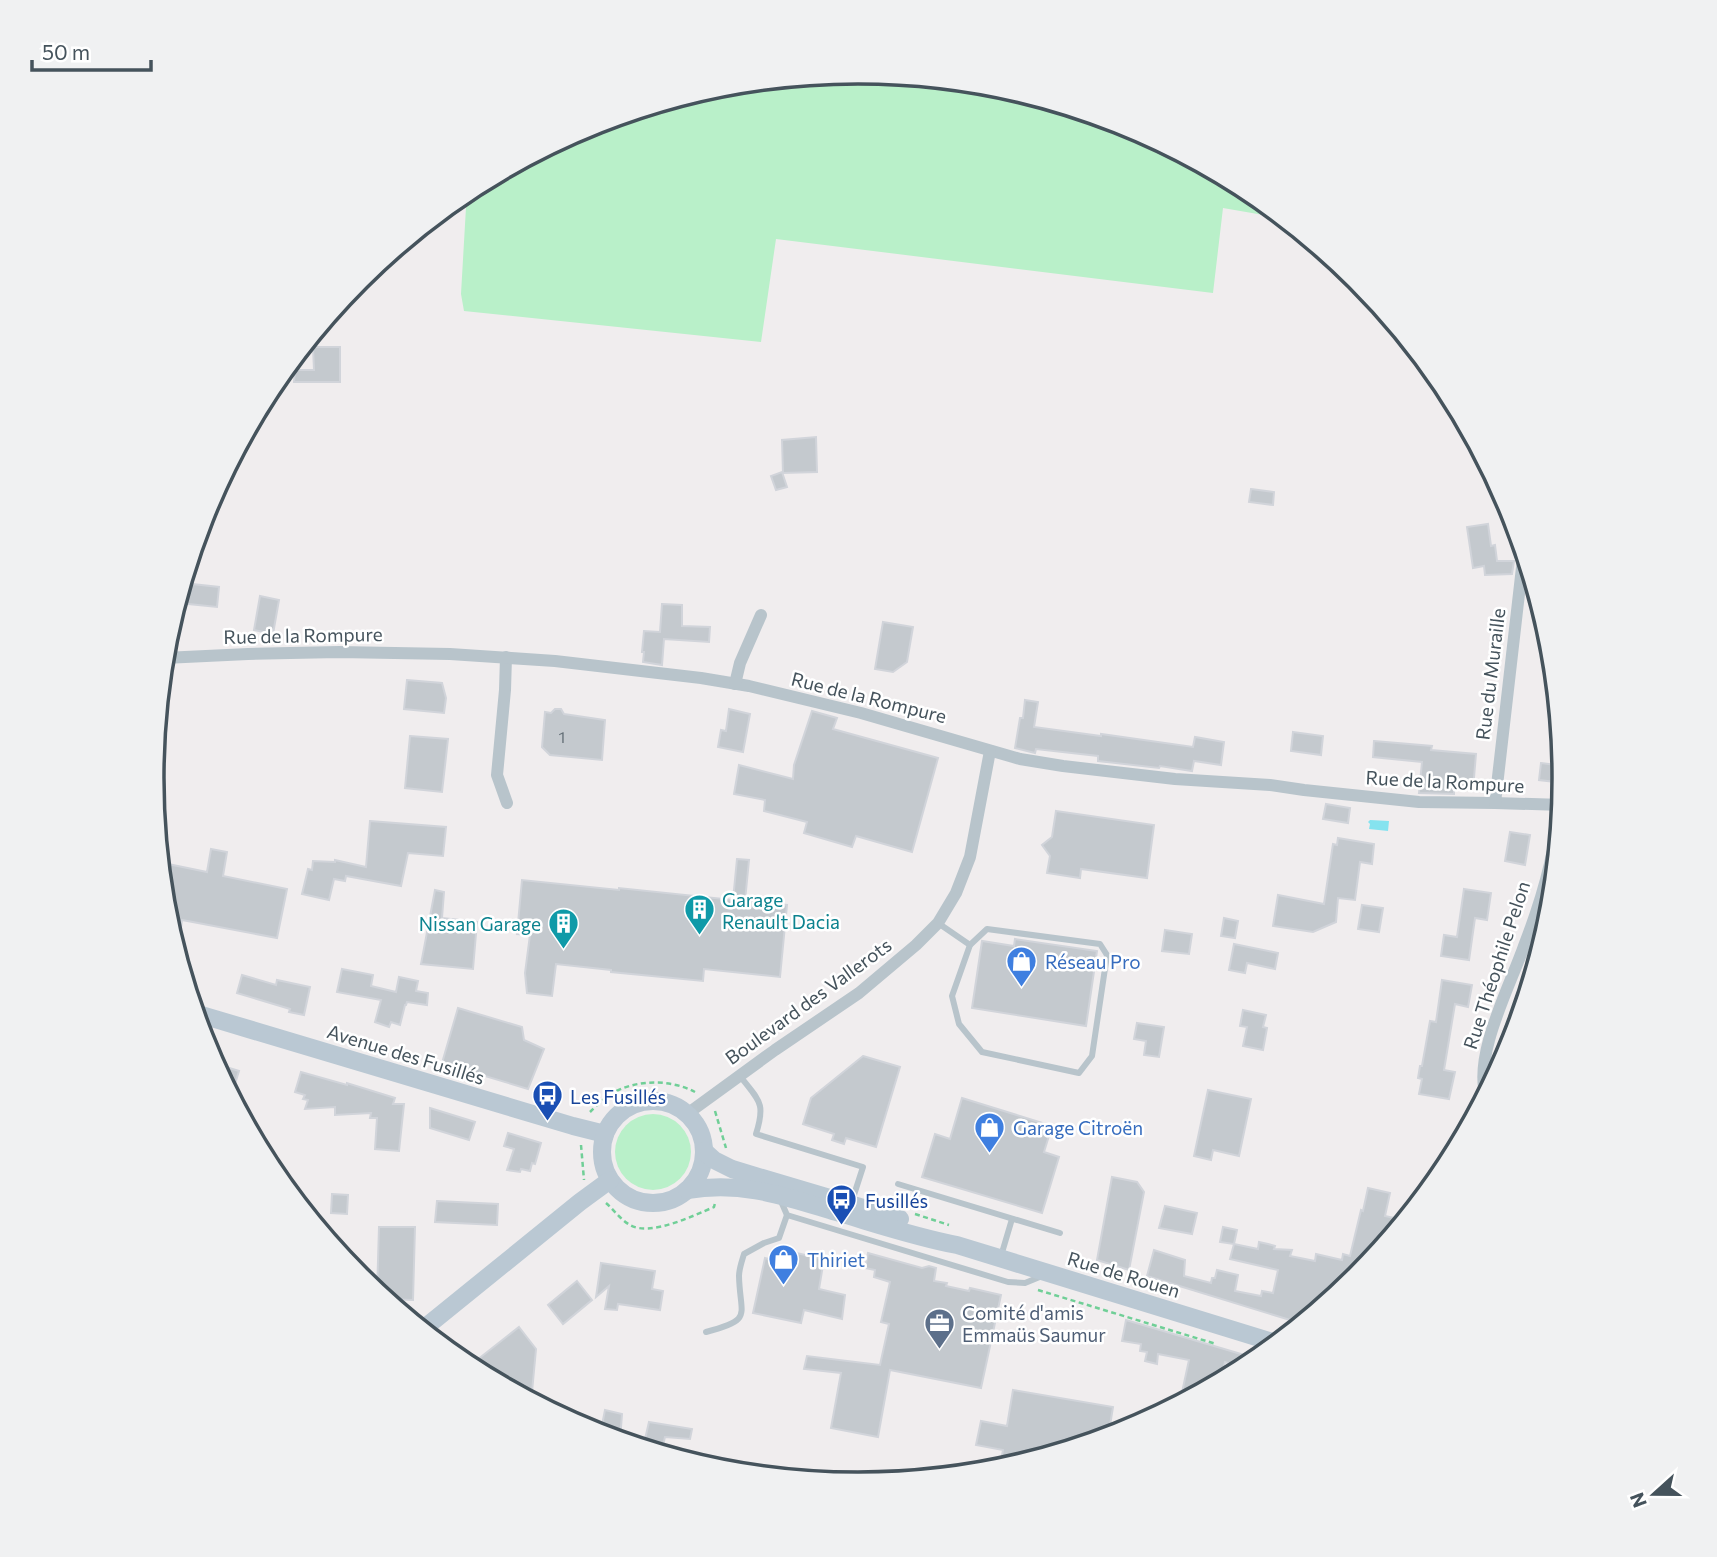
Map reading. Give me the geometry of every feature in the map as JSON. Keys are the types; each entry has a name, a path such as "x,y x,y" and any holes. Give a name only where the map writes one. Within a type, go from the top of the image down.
{"main road":[{"name":"Avenue des Fusillés","path":"206,1016 605,1134"},
{"path":"648,1101 676,1106 687,1114 702,1137 704,1151 702,1166 687,1190 667,1201 651,1203 635,1200 621,1192 610,1180 604,1166 602,1150 605,1134 612,1122 622,1111 634,1104 648,1101"},
{"name":"Rue de Rouen","path":"704,1151 726,1166 847,1209"},
{"path":"430,1324 610,1180"},
{"name":"Rue de Rouen","path":"687,1190 719,1186 753,1189 923,1226 957,1245 1266,1340"}],"street":[{"name":"Rue du Muraille","path":"1495,803 1521,573"},
{"path":"735,684 740,663 761,615"},
{"name":"Rue de la Rompure","path":"175,657 339,652 450,654 633,670 735,684 861,713 1020,759 1063,766 1162,778 1270,785 1419,803 1552,805"},
{"path":"506,657 497,775 507,803"},
{"name":"Boulevard des Vallerots","path":"687,1114 859,993 938,923 956,893 970,857 990,751"},
{"name":"Rue Théophile Pelon","path":"1483,1081 1484,1065 1494,1027 1525,946 1546,874"}],"lane":[{"path":"938,923 970,945"},
{"path":"987,929 1100,944 1107,955 1092,1056 1079,1073 982,1052 959,1024 952,996 970,945 987,929"},
{"path":"739,1075 760,1104 761,1116 756,1134 863,1167 847,1209"},
{"path":"898,1184 1060,1233"},
{"path":"706,1332 736,1322 741,1316 743,1306 738,1273 744,1254 764,1242 779,1238 787,1214 778,1194"},
{"path":"787,1214 1008,1282 1025,1283 1049,1273"},
{"path":"1001,1258 1012,1219"}],"path":[{"path":"719,1186 714,1207 655,1228 632,1227 594,1192 583,1178 581,1147 589,1112 611,1094 632,1085 655,1082 678,1085 705,1100 718,1116 729,1155 726,1166"}],"green space":[{"path":"813,85 904,85 994,97 1038,108 1082,121 1166,156 1206,177 1263,215 1223,208 1213,293 776,239 761,342 464,311 461,294 466,206 511,177 593,137 635,121 723,97"},
{"path":"653,1114 667,1117 680,1125 688,1138 691,1152 688,1166 680,1179 667,1187 653,1190 639,1187 626,1179 618,1166 615,1152 618,1138 626,1125 639,1117"}],"water":[{"path":"1370,820 1389,821 1388,831 1369,829"}],"building":[{"path":"315,347 340,347 340,382 294,382 298,370 314,370"},
{"path":"816,437 817,472 783,473 782,440"},
{"path":"782,472 787,487 776,490 771,476"},
{"path":"1251,489 1274,492 1273,505 1249,502"},
{"path":"1488,524 1491,546 1495,545 1497,561 1514,561 1512,574 1485,575 1484,566 1473,568 1467,527"},
{"path":"192,584 219,587 217,607 187,604"},
{"path":"260,596 279,600 273,634 254,630"},
{"path":"662,604 682,605 682,626 710,627 709,642 664,639 662,665 643,662 644,631 660,632"},
{"path":"883,622 913,627 907,662 893,672 875,669"},
{"path":"407,680 442,683 446,698 444,713 404,709"},
{"path":"1025,700 1038,702 1034,727 1193,747 1195,737 1224,742 1221,765 1194,761 1192,771 1098,761 1098,756 1036,749 1035,753 1015,748"},
{"path":"555,709 561,709 564,714 605,720 602,760 550,755 542,747 545,712 551,713"},
{"path":"729,709 750,714 743,752 718,747 721,730 726,731"},
{"path":"812,711 837,718 833,729 938,758 912,852 856,836 852,847 804,833 807,822 764,811 765,800 734,794 739,765 793,779 794,765"},
{"path":"1293,732 1323,736 1321,755 1291,751"},
{"path":"410,736 448,739 442,792 405,788"},
{"path":"1374,741 1432,746 1431,750 1476,754 1473,789 1454,788 1454,794 1419,793 1422,762 1373,757"},
{"path":"1541,763 1553,765 1553,782 1539,780"},
{"path":"1326,804 1350,808 1348,823 1323,819"},
{"path":"1056,811 1154,825 1147,878 1081,869 1080,878 1047,873 1050,856 1042,845 1052,837"},
{"path":"370,821 446,827 443,856 408,853 401,886 346,876 345,881 334,879 329,900 302,894 308,869 312,870 313,861 335,860 366,867"},
{"path":"1510,832 1530,835 1525,865 1505,861"},
{"path":"1338,838 1374,844 1372,864 1360,862 1355,900 1338,898 1336,922 1313,932 1273,926 1278,895 1324,904 1333,844 1337,845"},
{"path":"211,849 227,852 223,876 287,889 277,938 182,920 181,929 169,864 207,872"},
{"path":"737,859 749,860 745,901 787,905 780,977 704,969 703,981 556,964 552,996 527,993 525,973 530,935 517,934 522,880 733,900"},
{"path":"1464,889 1491,893 1487,920 1475,918 1469,960 1441,956 1444,935 1457,937"},
{"path":"435,890 444,892 442,918 477,922 473,969 421,964"},
{"path":"1362,905 1383,908 1379,932 1358,929"},
{"path":"1224,918 1238,921 1235,938 1221,936"},
{"path":"1165,930 1192,934 1189,954 1162,951"},
{"path":"1015,939 1097,951 1086,1026 972,1008 982,941 1014,946"},
{"path":"1234,944 1278,953 1275,969 1247,963 1245,973 1229,970"},
{"path":"342,969 373,975 371,986 396,992 399,977 418,981 416,991 428,993 427,1005 407,1002 400,1025 391,1022 389,1027 375,1022 381,1000 337,992"},
{"path":"242,975 276,985 277,980 310,987 304,1015 237,993"},
{"path":"1442,980 1472,985 1468,1007 1455,1004 1444,1070 1455,1072 1449,1099 1419,1094 1422,1079 1418,1078 1430,1021 1436,1022"},
{"path":"458,1008 522,1027 524,1040 544,1049 528,1089 442,1063"},
{"path":"1243,1010 1266,1015 1263,1027 1267,1028 1263,1050 1243,1046 1247,1027 1240,1026"},
{"path":"1137,1023 1164,1027 1159,1057 1144,1055 1146,1041 1134,1039"},
{"path":"863,1056 900,1067 876,1147 846,1138 844,1144 832,1140 834,1134 803,1124 811,1098"},
{"path":"228,1068 239,1071 235,1084"},
{"path":"301,1072 395,1098 393,1104 404,1104 399,1151 375,1149 377,1118 370,1118 371,1113 335,1115 335,1107 305,1109 308,1100 303,1099 305,1095 295,1092"},
{"path":"1208,1090 1251,1099 1239,1156 1213,1150 1211,1160 1194,1156"},
{"name":"Garage Citroën","path":"962,1098 1052,1126 1044,1152 1059,1157 1042,1213 922,1177 935,1134 950,1139"},
{"path":"430,1108 475,1122 469,1140 430,1128"},
{"path":"508,1133 541,1143 530,1171 507,1170 514,1149 504,1146"},
{"path":"1112,1177 1137,1182 1144,1192 1129,1270 1097,1260"},
{"path":"1368,1188 1390,1193 1385,1216 1395,1218 1350,1270 1292,1320 1147,1276 1154,1250 1185,1260 1184,1276 1211,1283 1217,1270 1238,1275 1235,1291 1261,1296 1262,1291 1273,1293 1278,1270 1230,1259 1234,1244 1258,1249 1259,1242 1275,1246 1274,1249 1292,1250 1290,1256 1315,1261 1316,1254 1342,1260 1343,1254 1350,1256"},
{"path":"332,1194 348,1195 347,1214 331,1213"},
{"path":"437,1201 498,1204 497,1225 435,1222"},
{"path":"1165,1206 1197,1213 1192,1234 1159,1228"},
{"path":"379,1227 415,1227 413,1300 399,1300 377,1280"},
{"path":"1223,1227 1237,1230 1234,1244 1220,1242"},
{"name":"Thiriet","path":"778,1249 824,1259 819,1289 845,1295 842,1319 804,1310 801,1323 753,1313 765,1258 776,1261"},
{"path":"868,1253 922,1268 936,1268 934,1281 947,1283 946,1286 1001,1295 981,1388 890,1370 878,1437 831,1428 841,1373 804,1369 807,1356 880,1365 889,1324 881,1322 890,1282 874,1277 875,1270 865,1268"},
{"path":"601,1263 655,1271 652,1289 663,1291 660,1310 618,1304 617,1310 605,1309 609,1286 596,1297"},
{"path":"577,1281 592,1300 563,1324 548,1305"},
{"path":"1126,1320 1245,1355 1231,1364 1225,1362 1223,1369 1182,1393 1189,1360 1158,1354 1157,1364 1145,1361 1147,1352 1140,1351 1141,1344 1122,1341"},
{"path":"519,1327 536,1349 532,1391 511,1380 478,1359"},
{"path":"1013,1390 1113,1407 1110,1425 1038,1449 1001,1458 1003,1450 976,1445 981,1421 1007,1426"},
{"path":"605,1410 622,1414 621,1431 602,1424"},
{"path":"649,1422 692,1429 690,1439 665,1437 663,1444 645,1439"}],"place":[{"name":"Garage Renault Dacia","path":"699,937"},
{"name":"Nissan Garage","path":"564,950"},
{"name":"Réseau Pro","path":"1022,988"},
{"name":"Les Fusillés","path":"547,1123"},
{"name":"Garage Citroën","path":"990,1154"},
{"name":"Fusillés","path":"842,1227"},
{"name":"Thiriet","path":"784,1286"},
{"name":"Comité d'amis Emmaüs Saumur","path":"939,1350"}]}
